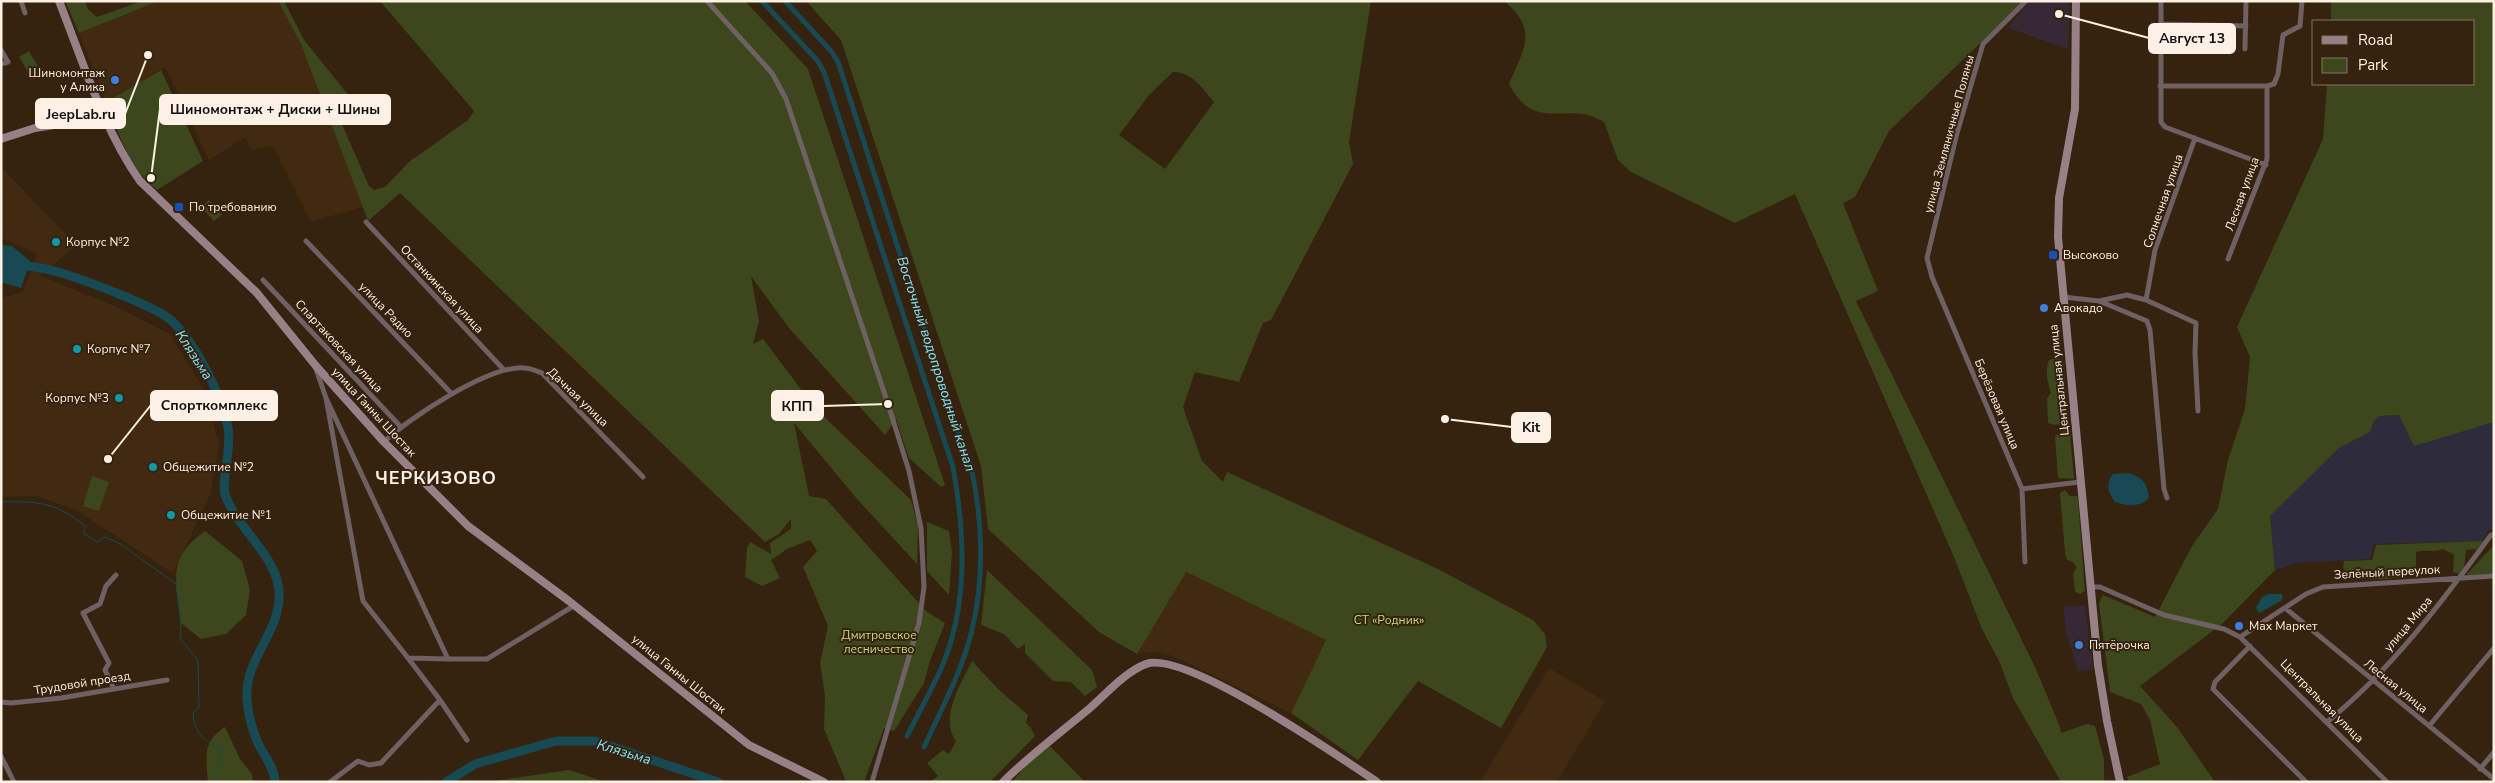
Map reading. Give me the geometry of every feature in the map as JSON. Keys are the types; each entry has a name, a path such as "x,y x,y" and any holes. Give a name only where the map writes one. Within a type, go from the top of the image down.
{"main road":[{"name":"улица Ганны Шостак","path":"58,1 105,117 126,162 140,181 256,293 316,366 384,442 468,526 575,605 749,745 824,782"},
{"name":"Центральная улица","path":"2076,1 2074,117 2061,181 2058,219 2062,297 2102,696 2120,782"},
{"path":"1,139 35,128 105,117"},
{"path":"1003,782 1034,752 1133,672 1148,664 1170,665 1204,678 1290,723 1377,782"}],"street":[{"path":"21,1 25,13"},
{"path":"707,1 772,73 786,99 899,440 916,498 921,528 924,587 919,623 872,782"},
{"name":"улица Земляничные Поляны","path":"1927,258 1957,133 1983,44 2026,1"},
{"path":"2162,1 2161,122 2166,127 2266,165"},
{"path":"2245,48 2246,1"},
{"path":"2160,86 2267,86 2274,84 2278,74 2283,35 2300,26 2302,21 2302,1"},
{"path":"2161,24 2246,26"},
{"path":"1,50 8,62 1,64"},
{"name":"Лесная улица","path":"2228,259 2266,165 2267,86"},
{"name":"Солнечная улица","path":"2146,300 2155,250 2195,138"},
{"name":"Останкинская улица","path":"366,222 504,370"},
{"name":"улица Радио","path":"306,241 452,393"},
{"name":"Берёзовая улица","path":"1927,258 1932,277 2022,489 2025,562"},
{"name":"Спартаковская улица","path":"263,280 400,426"},
{"path":"2098,301 2127,295 2146,300 2196,323 2194,353 2198,411"},
{"path":"2062,297 2098,301 2147,321 2150,330 2164,489 2167,498"},
{"path":"316,366 326,398 363,602 440,700 467,740"},
{"name":"Дачная улица","path":"384,442 400,426 452,393 504,370 524,368 542,373 643,476"},
{"path":"326,398 448,659"},
{"path":"2022,489 2080,482"},
{"name":"улица Мира","path":"2327,722 2374,681 2459,578 2491,535 2494,535"},
{"path":"113,687 105,670 109,663 82,613 100,604 106,586 116,575"},
{"name":"Зелёный переулок","path":"2240,637 2306,594 2333,585 2494,576"},
{"name":"Центральная улица","path":"2091,586 2100,587 2164,615 2224,629 2240,637 2387,782"},
{"path":"408,658 487,659 575,605"},
{"name":"Лесная улица","path":"2285,608 2494,779"},
{"path":"2250,646 2215,682 2213,688 2306,782"},
{"path":"2429,726 2494,648"},
{"name":"Трудовой проезд","path":"1,702 11,704 62,698 113,687 167,680"},
{"path":"330,782 358,761 369,765 381,763 440,700"},
{"path":"2480,768 2494,752"},
{"path":"1,756 14,782"}],"shaded area":[{"path":"159,1 278,1 301,44 363,207 311,222 273,146 251,150 245,137 209,160 165,67 106,102 79,33"},
{"path":"2030,1 2070,1 2068,49 2008,28"},
{"path":"4,170 76,245 40,276 117,307 170,334 203,388 219,444 210,495 173,573 76,510 37,496 1,497 1,298 23,292 37,254 1,238 1,172"},
{"path":"2399,415 2478,427 2494,422 2494,529 2488,530 2482,541 2374,544 2370,559 2296,563 2275,570 2270,516 2339,448 2370,432 2374,421 2379,416"},
{"path":"1185,572 1326,640 1291,713 1173,656 1155,652 1137,654"},
{"path":"2085,605 2093,670 2078,671 2066,633 2063,607"},
{"path":"1549,668 1605,701 1557,782 1480,782"}],"green space":[{"path":"65,1 85,1 88,9 97,17 142,1 159,1 79,33"},
{"name":"Дмитровское лесничество","path":"278,1 284,1 304,40 354,102 341,114 340,120 369,186 374,190 385,187 409,162 468,120 474,111 380,1 745,1 808,69 945,485 941,487 909,458 896,419 885,435 789,328 751,276 759,321 753,344 763,339 816,409 911,500 918,525 917,564 857,499 794,423 809,496 826,499 926,611 945,623 930,661 924,683 894,731 884,728 864,782 846,781 824,729 825,696 820,663 828,626 803,567 817,551 810,540 787,549 771,560 780,578 762,586 745,577 747,548 750,542 771,554 770,543 791,529 791,519 779,534 765,542 400,193 368,221 301,44"},
{"name":"СТ «Родник»","path":"806,1 1371,1 1349,142 1353,164 1271,320 1263,323 1239,382 1195,372 1183,407 1202,461 1223,482 1227,472 1438,569 1533,620 1545,634 1547,647 1501,728 1418,681 1358,760 1291,713 1326,640 1186,572 1137,654 1099,632 988,529 981,466 841,40","holes":["1173,72 1191,78 1201,86 1214,102 1165,169 1119,135 1149,95"]},
{"path":"1504,1 2024,1 1889,131 1855,197 1843,203 1878,291 1856,301 2036,669 2061,733 2087,724 2095,726 2104,759 2104,782 2061,782 2013,698 2000,663 1982,629 1954,557 1795,194 1735,223 1631,172 1618,160 1604,122 1590,116 1552,114 1530,108 1519,99 1509,84 1523,50 1525,31 1522,21 1515,11"},
{"path":"2331,1 2494,1 2494,422 2414,446 2399,415 2379,416 2374,421 2370,432 2339,448 2270,516 2275,570 2222,624 2140,686 2177,727 2215,782 2129,782 2127,777 2160,764 2150,720 2141,704 2110,692 2099,603 2103,595 2155,617 2192,546 2218,509 2228,460 2245,409 2250,357 2237,327 2323,139 2327,85 2475,85 2475,20 2331,20"},
{"path":"29,51 40,70 30,76 19,57"},
{"path":"161,70 203,161 157,190 147,181 132,161 106,102"},
{"path":"209,200 222,215 214,221 201,207"},
{"path":"2056,358 2063,360 2069,423 2055,425 2048,423 2047,398 2051,393 2047,372 2049,360"},
{"path":"2064,431 2070,433 2074,479 2058,478 2055,436"},
{"path":"92,476 109,482 99,511 83,506"},
{"path":"2065,490 2070,496 2077,496 2078,500 2085,591 2080,594 2075,592 2073,573 2077,568 2073,562 2067,560 2065,553 2060,493"},
{"path":"927,522 949,531 952,552 949,595 927,571"},
{"path":"205,531 242,561 250,590 246,615 226,634 201,639 181,623 176,572 184,551 192,541"},
{"path":"2482,541 2477,549 2466,550 2464,568 2460,574 2453,572 2454,555 2443,549 2416,552 2416,569 2394,578 2350,579 2350,575 2343,568 2344,561 2372,560 2376,545"},
{"path":"2494,545 2494,574 2466,575"},
{"path":"987,570 1092,670 1097,687 1085,696 1071,682 1053,681 1025,653 1025,644 1018,649 1004,634 981,625"},
{"path":"972,661 998,689 1028,715 1026,723 1035,736 990,782 930,782 938,776 927,763 943,750 949,754 956,741 951,732 951,711 958,690"},
{"path":"225,727 240,759 252,774 253,782 208,782 206,758 209,744 212,738"},
{"path":"1050,746 1085,782 1012,782 1030,761"},
{"path":"569,770 606,782 494,782 495,781"}],"water":[{"path":"1,245 12,246 30,261 21,288 1,282"},
{"path":"2129,473 2141,479 2147,488 2149,497 2146,501 2133,505 2115,502 2108,488 2109,481 2113,474"},
{"path":"2268,594 2282,594 2283,597 2281,601 2259,613 2256,608 2262,597"}],"waterway":[{"name":"Восточный водопроводный канал","path":"762,1 817,60 824,72 953,467 962,544 962,570 956,622 940,671 907,736"},
{"name":"Восточный водопроводный канал","path":"785,1 831,51 838,62 954,421 970,463 978,505 981,548 976,613 962,663 924,747"},
{"name":"Клязьма","path":"1,263 41,268 65,274 116,293 163,315 172,321 190,343 214,385 225,414 229,435 224,482 225,494 239,520 267,558 274,571 278,585 279,600 277,613 250,673 247,686 250,721 259,746 271,766 275,782"},
{"path":"1,502 36,503 65,512 85,526 84,534 98,542 104,537 119,543 176,584 181,623 180,638 198,661 199,707 193,713 195,726 204,739 221,747 222,750 213,782"},
{"name":"Клязьма","path":"446,782 475,764 556,741 595,741 718,782"}],"place":[{"name":"Август 13","path":"2059,14"},
{"name":"JeepLab.ru","path":"148,55"},
{"name":"Шиномонтаж у Алика","path":"115,80"},
{"name":"Шиномонтаж + Диски + Шины","path":"151,178"},
{"name":"По требованию","path":"179,207"},
{"name":"Корпус №2","path":"56,242"},
{"name":"Высоково","path":"2053,255"},
{"name":"Авокадо","path":"2044,308"},
{"name":"Корпус №7","path":"77,349"},
{"name":"Корпус №3","path":"119,398"},
{"name":"КПП","path":"888,404"},
{"name":"Kit","path":"1445,419"},
{"name":"Спорткомплекс","path":"108,459"},
{"name":"Общежитие №2","path":"153,467"},
{"name":"Общежитие №1","path":"171,515"},
{"name":"Мах Маркет","path":"2239,626"},
{"name":"Пятёрочка","path":"2079,645"}],"district":[{"name":"ЧЕРКИЗОВО","path":"436,478"}]}
